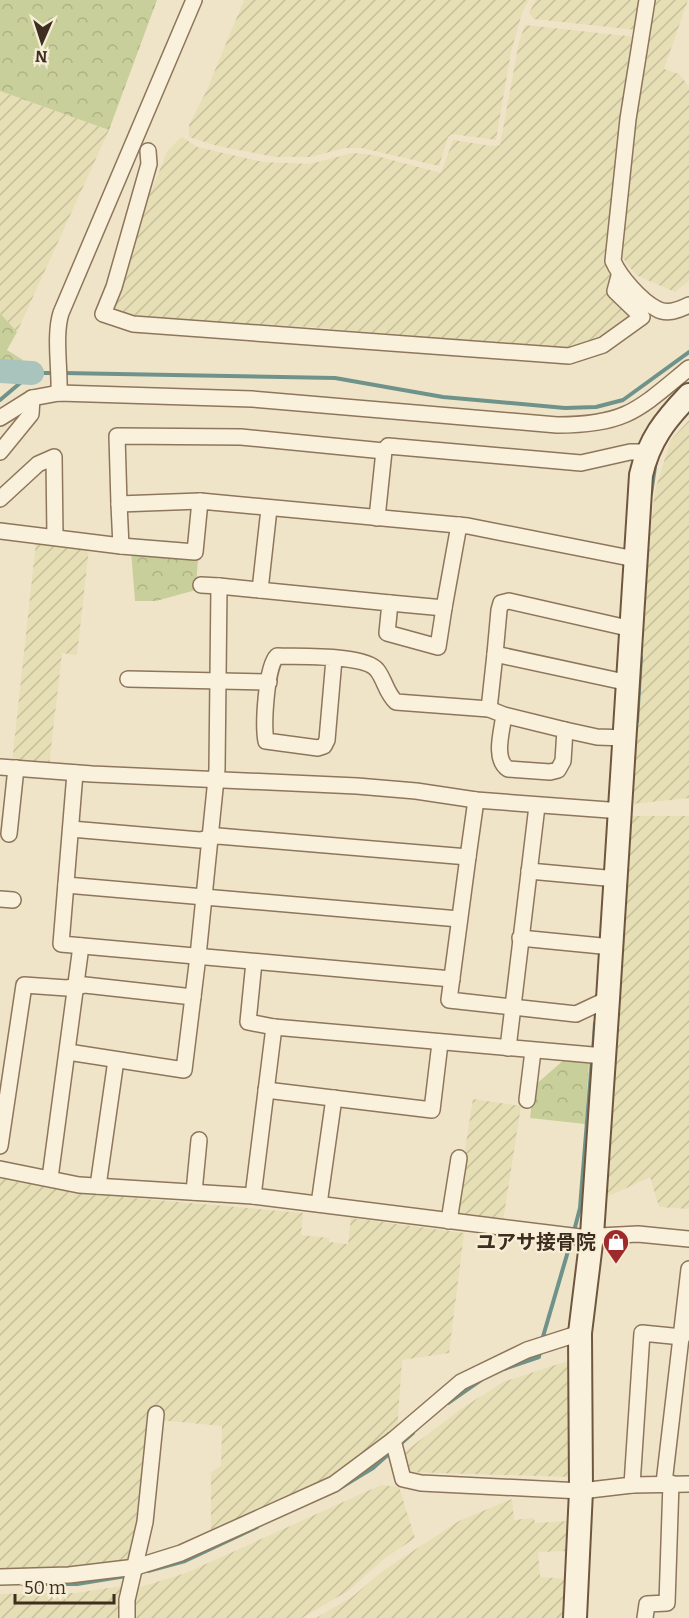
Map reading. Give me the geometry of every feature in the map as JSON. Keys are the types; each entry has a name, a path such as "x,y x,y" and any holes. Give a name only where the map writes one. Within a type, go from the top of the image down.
{"street":[{"path":"59,390 60,362 57,332 61,312 194,0"},
{"path":"647,0 618,192 614,261 619,276 658,310 673,312 689,305"},
{"path":"148,151 149,164 114,287 103,314 133,324 569,356 603,345 642,317 615,291 619,276"},
{"path":"0,418 32,398 59,390 252,399 546,424 586,425 614,421 641,408 689,368"},
{"path":"575,1618 581,1491 580,1333 592,1235 596,1056 608,999 622,811 641,475 646,452 661,424 689,395"},
{"path":"0,452 31,414 32,398"},
{"path":"121,546 117,436 241,437 384,451"},
{"path":"377,518 384,451 388,447 581,463 630,452 646,452"},
{"path":"0,499 38,464 54,457 55,537"},
{"path":"119,504 200,501 459,525 635,559"},
{"path":"0,531 121,546 195,552 200,501"},
{"path":"260,590 269,509"},
{"path":"390,603 387,633 438,647 459,525"},
{"path":"201,585 444,608"},
{"path":"68,1052 184,1070 205,896 214,779 219,586"},
{"path":"489,709 501,603 509,601 632,629"},
{"path":"495,654 629,683"},
{"path":"334,659 327,740 324,746 318,748 266,741 269,682 272,661 277,656 334,659 370,664 378,670 390,696 396,702 489,709 504,715 597,737 626,738"},
{"path":"128,679 269,682"},
{"path":"504,715 499,756 502,765 508,769 550,772 558,770 562,761 565,730"},
{"path":"0,767 75,773 357,786 537,806 622,811"},
{"path":"9,834 16,768"},
{"path":"75,773 61,944 452,979"},
{"path":"477,800 449,1000 576,1014 608,999"},
{"path":"508,1048 537,806"},
{"path":"70,830 209,839 218,836 468,857"},
{"path":"529,870 617,879"},
{"path":"66,885 459,919"},
{"path":"520,938 612,946"},
{"path":"50,1178 81,946"},
{"path":"254,962 248,1022 274,1027 596,1056"},
{"path":"0,1146 24,985 76,987 85,985 193,997"},
{"path":"253,1196 274,1027"},
{"path":"266,1089 432,1110 440,1043"},
{"path":"527,1100 533,1051"},
{"path":"98,1186 116,1060"},
{"path":"319,1204 334,1098"},
{"path":"194,1192 199,1140"},
{"path":"449,1221 459,1158"},
{"path":"0,1169 98,1186 253,1196 449,1221 512,1226 580,1237 638,1234 689,1239"},
{"path":"645,1618 647,1604 667,1603 668,1483 689,1269"},
{"path":"0,1577 69,1575 136,1567 181,1553 334,1484 393,1440 461,1382 527,1350 580,1333"},
{"path":"632,1485 642,1333 682,1337"},
{"path":"127,1618 127,1600 145,1522 156,1414"},
{"path":"393,1440 403,1479 421,1484 581,1491 632,1485 689,1484"}],"shaded area":[{"path":"244,0 529,0 522,13 511,52 496,140 452,134 448,137 439,166 362,148 345,148 310,157 275,157 218,146 189,137 189,125 206,92"},
{"path":"536,0 644,0 637,30 534,19 529,13"},
{"path":"654,0 688,0 664,69 679,74 689,87 689,281 675,292 636,275 622,257 633,132"},
{"path":"525,25 636,37 610,266 612,278 634,319 593,349 555,349 310,327 107,318 133,235 168,150 182,137 197,147 263,162 310,164 353,153 373,155 441,173 453,140 492,146 500,145 519,42"},
{"path":"0,91 109,130 17,332 0,313"},
{"path":"689,420 689,798 632,804 644,588 655,490 671,440"},
{"path":"36,542 89,548 77,655 62,653 49,766 12,763"},
{"path":"632,816 689,816 689,1209 659,1207 650,1177 607,1197"},
{"path":"473,1099 521,1106 503,1221 467,1219 455,1214"},
{"path":"0,1178 76,1193 303,1213 301,1235 329,1238 329,1242 348,1244 351,1218 464,1233 449,1353 402,1360 397,1432 354,1467 211,1536 211,1472 221,1466 222,1426 160,1420 141,1537 130,1564 0,1572"},
{"path":"571,1360 569,1477 407,1472 402,1454 461,1409 503,1382"},
{"path":"381,1485 399,1487 415,1538 384,1559 348,1591 302,1618 131,1618 134,1589 186,1573"},
{"path":"512,1499 514,1520 534,1518 535,1523 569,1521 570,1551 538,1552 540,1577 569,1579 567,1618 316,1618 352,1597 384,1570 459,1521"},
{"path":"128,1585 125,1618 0,1618 0,1594 76,1593"}],"green space":[{"path":"0,0 157,0 109,130 0,91"},
{"path":"0,313 17,332 7,350 23,360 0,382"},
{"path":"131,551 198,557 196,590 156,601 135,601"},
{"path":"565,1059 589,1062 585,1124 530,1118 534,1086"}],"waterway":[{"path":"63,373 335,378 443,397 565,408 596,407 623,400 689,352"},
{"path":"0,371 32,373"},
{"path":"0,400 32,373 56,373"},
{"path":"651,494 656,460"},
{"path":"637,722 641,657"},
{"path":"593,1052 595,1023 600,1022"},
{"path":"574,1231 580,1208 592,1060"},
{"path":"542,1340 571,1241"},
{"path":"504,1369 539,1357 540,1351"},
{"path":"448,1403 481,1380"},
{"path":"398,1446 413,1433"},
{"path":"340,1488 373,1468 392,1451"},
{"path":"148,1571 185,1561 257,1527"},
{"path":"23,1584 77,1584 126,1576"}],"place":[{"name":"ユアサ接骨院","path":"616,1265"}]}
